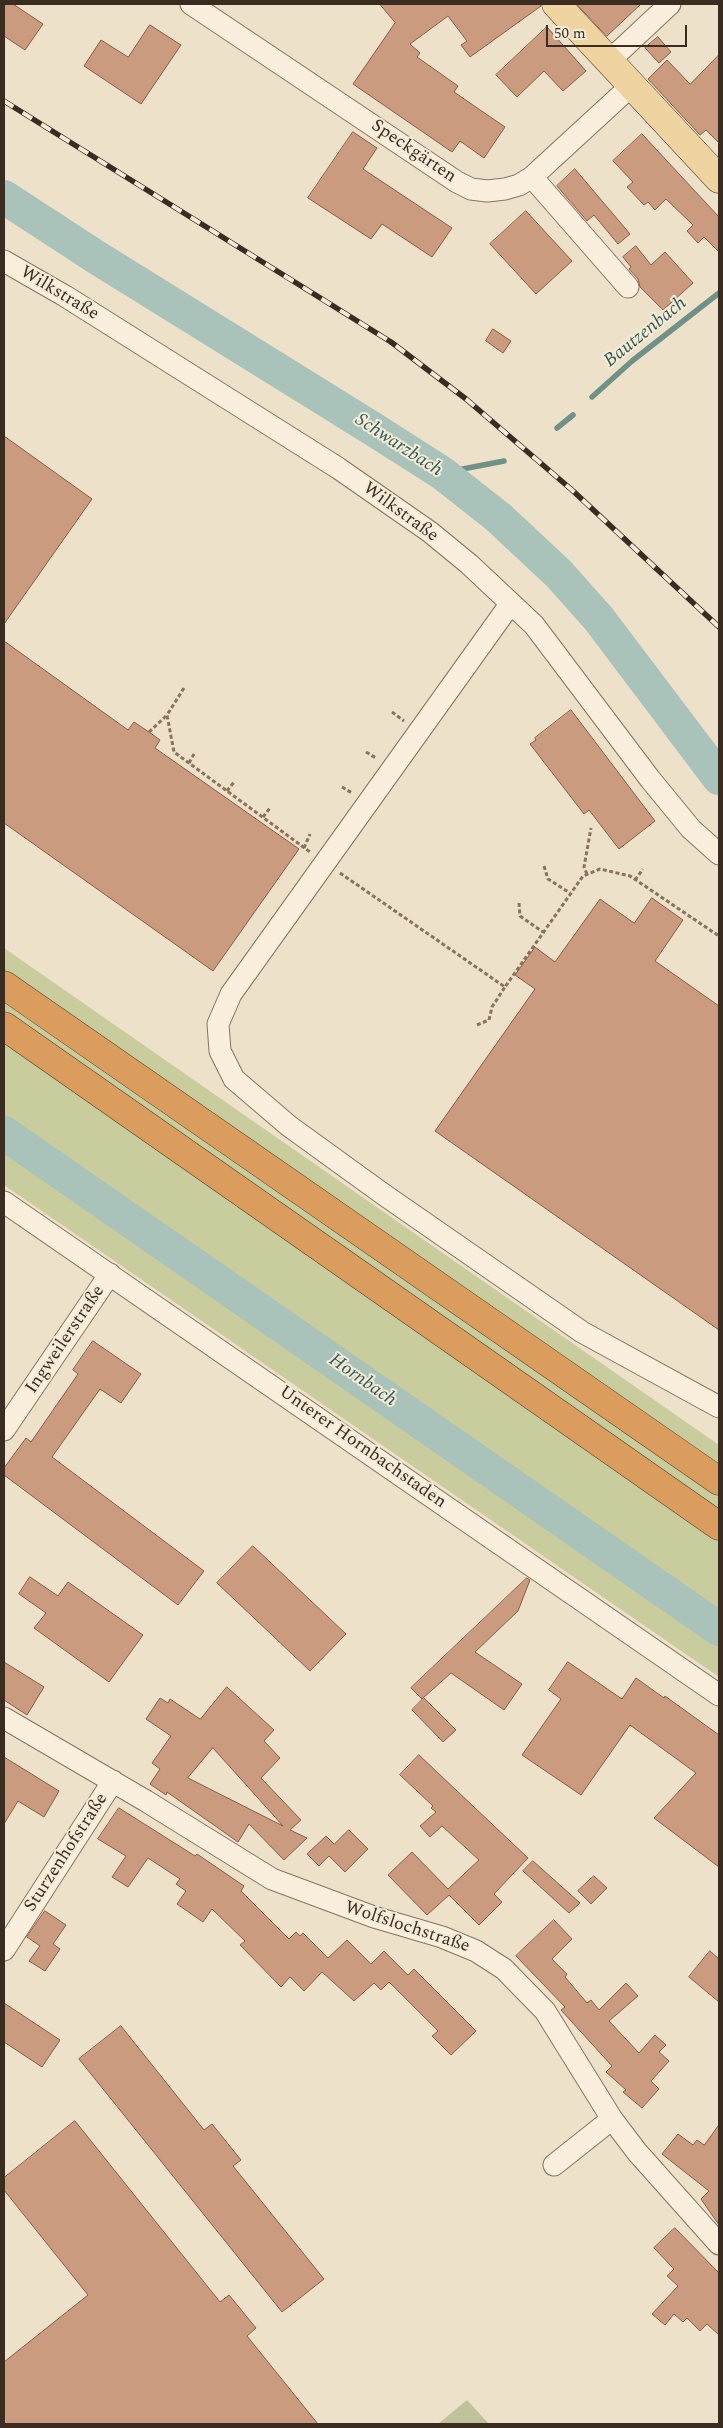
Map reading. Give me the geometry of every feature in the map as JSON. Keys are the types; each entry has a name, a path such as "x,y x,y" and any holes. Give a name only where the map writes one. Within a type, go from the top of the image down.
{"highway":[{"path":"4,985 719,1481"},
{"path":"4,1026 719,1526"}],"main road":[{"path":"556,4 719,179"}],"street":[{"name":"Speckgärten","path":"191,4 457,182 471,189 487,191 505,189 532,177 631,86"},
{"path":"608,62 670,4"},
{"path":"532,177 628,287"},
{"name":"Wilkstraße","path":"4,261 65,296 338,468 430,532 534,625 650,779 691,828 719,854"},
{"path":"511,603 231,994 218,1024 220,1051 234,1079 289,1126 383,1194 582,1332 719,1407"},
{"name":"Unterer Hornbachstaden","path":"4,1202 719,1696"},
{"name":"Ingweilerstraße","path":"4,1430 110,1274"},
{"name":"Wolfslochstraße","path":"4,1718 272,1878 318,1898 374,1918 442,1937 476,1950 497,1965 527,1992 544,2011 612,2119 676,2198 719,2244"},
{"name":"Sturzenhofstraße","path":"4,1950 112,1781"},
{"path":"554,2165 612,2119"}],"path":[{"path":"149,732 167,715 184,688"},
{"path":"167,715 174,752 304,848 505,987"},
{"path":"188,763 194,754"},
{"path":"227,791 234,782"},
{"path":"263,818 270,808"},
{"path":"587,874 584,867 590,828"},
{"path":"304,848 310,834"},
{"path":"544,866 548,879 570,893"},
{"path":"478,1025 488,1020 492,1006 583,876 600,869 630,876 719,936"},
{"path":"636,880 643,869"},
{"path":"519,903 520,916 542,932"}],"green space":[{"path":"4,948 719,1445 719,1677 4,1185"},
{"path":"467,2400 489,2424 438,2424"}],"building":[{"path":"4,4 13,4 43,24 25,50 4,36"},
{"path":"380,4 541,4 541,6 470,57 461,45 467,41 448,16 410,44 420,53 417,57 458,86 454,92 505,127 484,158 460,141 452,152 353,84 395,23"},
{"path":"577,4 641,4 607,36"},
{"path":"150,25 181,45 141,104 84,66 101,40 128,57"},
{"path":"547,27 586,71 563,91 544,71 517,97 496,75"},
{"path":"658,37 671,52 659,63 645,48"},
{"path":"719,55 719,143 706,130 700,135 648,79 667,60 690,84"},
{"path":"353,132 377,148 363,169 452,228 432,257 382,224 371,239 308,198"},
{"path":"642,134 719,217 719,252 704,237 698,243 687,231 693,225 666,199 655,210 648,202 644,205 627,187 633,182 613,161"},
{"path":"575,169 630,234 618,244 594,215 587,221 557,186"},
{"path":"526,211 572,261 536,294 490,244"},
{"path":"636,246 651,265 665,252 693,283 663,310 640,287 638,279 629,269 631,267 623,257"},
{"path":"493,329 511,341 503,353 486,341"},
{"path":"4,436 92,499 4,624"},
{"path":"4,641 128,730 134,722 149,732 160,740 155,748 299,849 213,971 4,823"},
{"path":"571,710 655,821 619,849 589,810 584,814 530,744"},
{"path":"652,898 683,920 655,961 719,1006 719,1330 435,1131 535,989 515,975 535,947 555,962 600,899 634,923"},
{"path":"93,1341 141,1374 121,1403 100,1389 52,1457 204,1571 178,1605 4,1475 4,1468 26,1438 31,1442 78,1374 73,1370"},
{"path":"253,1546 346,1634 310,1671 217,1583"},
{"path":"30,1577 58,1596 68,1582 143,1635 109,1682 34,1628 46,1613 19,1594"},
{"path":"527,1578 530,1580 518,1611 475,1652 522,1684 504,1710 451,1673 422,1699 411,1688"},
{"path":"4,1662 44,1687 27,1715 4,1700"},
{"path":"568,1662 622,1699 636,1678 664,1698 665,1696 719,1735 719,1867 654,1818 696,1773 630,1725 581,1795 522,1755 561,1699 549,1690"},
{"path":"227,1687 274,1730 264,1741 280,1758 261,1778 301,1820 290,1830 307,1838 284,1860 249,1824 238,1842 167,1792 166,1795 150,1784 160,1769 152,1763 171,1736 146,1719 160,1698 168,1703 170,1699 200,1719","holes":["213,1748 283,1826 188,1778"]},
{"path":"424,1698 456,1730 443,1742 412,1710"},
{"path":"419,1755 528,1858 494,1894 502,1902 479,1925 449,1895 427,1915 388,1875 412,1852 448,1889 479,1860 442,1826 430,1837 420,1826 436,1812 431,1808 433,1806 400,1775"},
{"path":"4,1757 59,1791 44,1817 18,1801 4,1824"},
{"path":"119,1808 195,1856 197,1854 244,1886 241,1891 289,1939 296,1932 300,1936 303,1933 328,1958 347,1940 371,1964 384,1951 408,1975 414,1969 476,2031 451,2055 432,2036 438,2031 389,1982 381,1990 374,1983 354,2001 322,1972 304,1991 290,1977 281,1987 240,1945 245,1941 212,1909 203,1922 177,1904 186,1891 176,1884 180,1879 148,1858 128,1887 112,1877 126,1856 98,1839"},
{"path":"349,1830 368,1849 345,1872 329,1856 319,1866 307,1854 326,1836 334,1844"},
{"path":"533,1861 580,1903 569,1913 523,1871"},
{"path":"594,1876 607,1888 591,1904 578,1891"},
{"path":"45,1911 66,1925 53,1944 60,1949 45,1971 29,1961 40,1946 27,1937"},
{"path":"554,1920 572,1939 552,1959 567,1974 565,1977 587,2003 591,2000 599,2010 626,1983 638,1996 609,2021 639,2053 655,2035 666,2045 659,2052 669,2061 651,2081 659,2089 642,2108 623,2092 626,2090 606,2072 612,2066 561,2010 565,2007 516,1956"},
{"path":"710,1951 719,1959 719,2002 689,1977"},
{"path":"4,2003 60,2040 42,2067 4,2042"},
{"path":"121,2026 204,2130 212,2124 241,2160 233,2166 324,2279 282,2312 79,2059"},
{"path":"75,2121 220,2302 229,2295 256,2328 247,2336 318,2424 4,2424 4,2362 88,2295 4,2190 4,2178"},
{"path":"719,2125 719,2225 701,2199 709,2191 662,2154 678,2134 693,2145 697,2140 704,2145"},
{"path":"675,2228 719,2273 719,2335 707,2324 700,2331 687,2318 683,2322 674,2314 665,2325 652,2314 678,2286 667,2276 674,2269 654,2248"}],"waterway":[{"name":"Schwarzbach","path":"4,197 96,257 442,473 498,517 559,574 599,619 719,778"},
{"name":"Bautzenbach","path":"592,397 632,361 719,293"},
{"name":"Bautzenbach","path":"557,428 573,415"},
{"name":"Bautzenbach","path":"442,473 504,461"},
{"name":"Hornbach","path":"4,1133 719,1629"}],"railway":[{"path":"4,101 391,342 466,399 572,490 719,627"}]}
